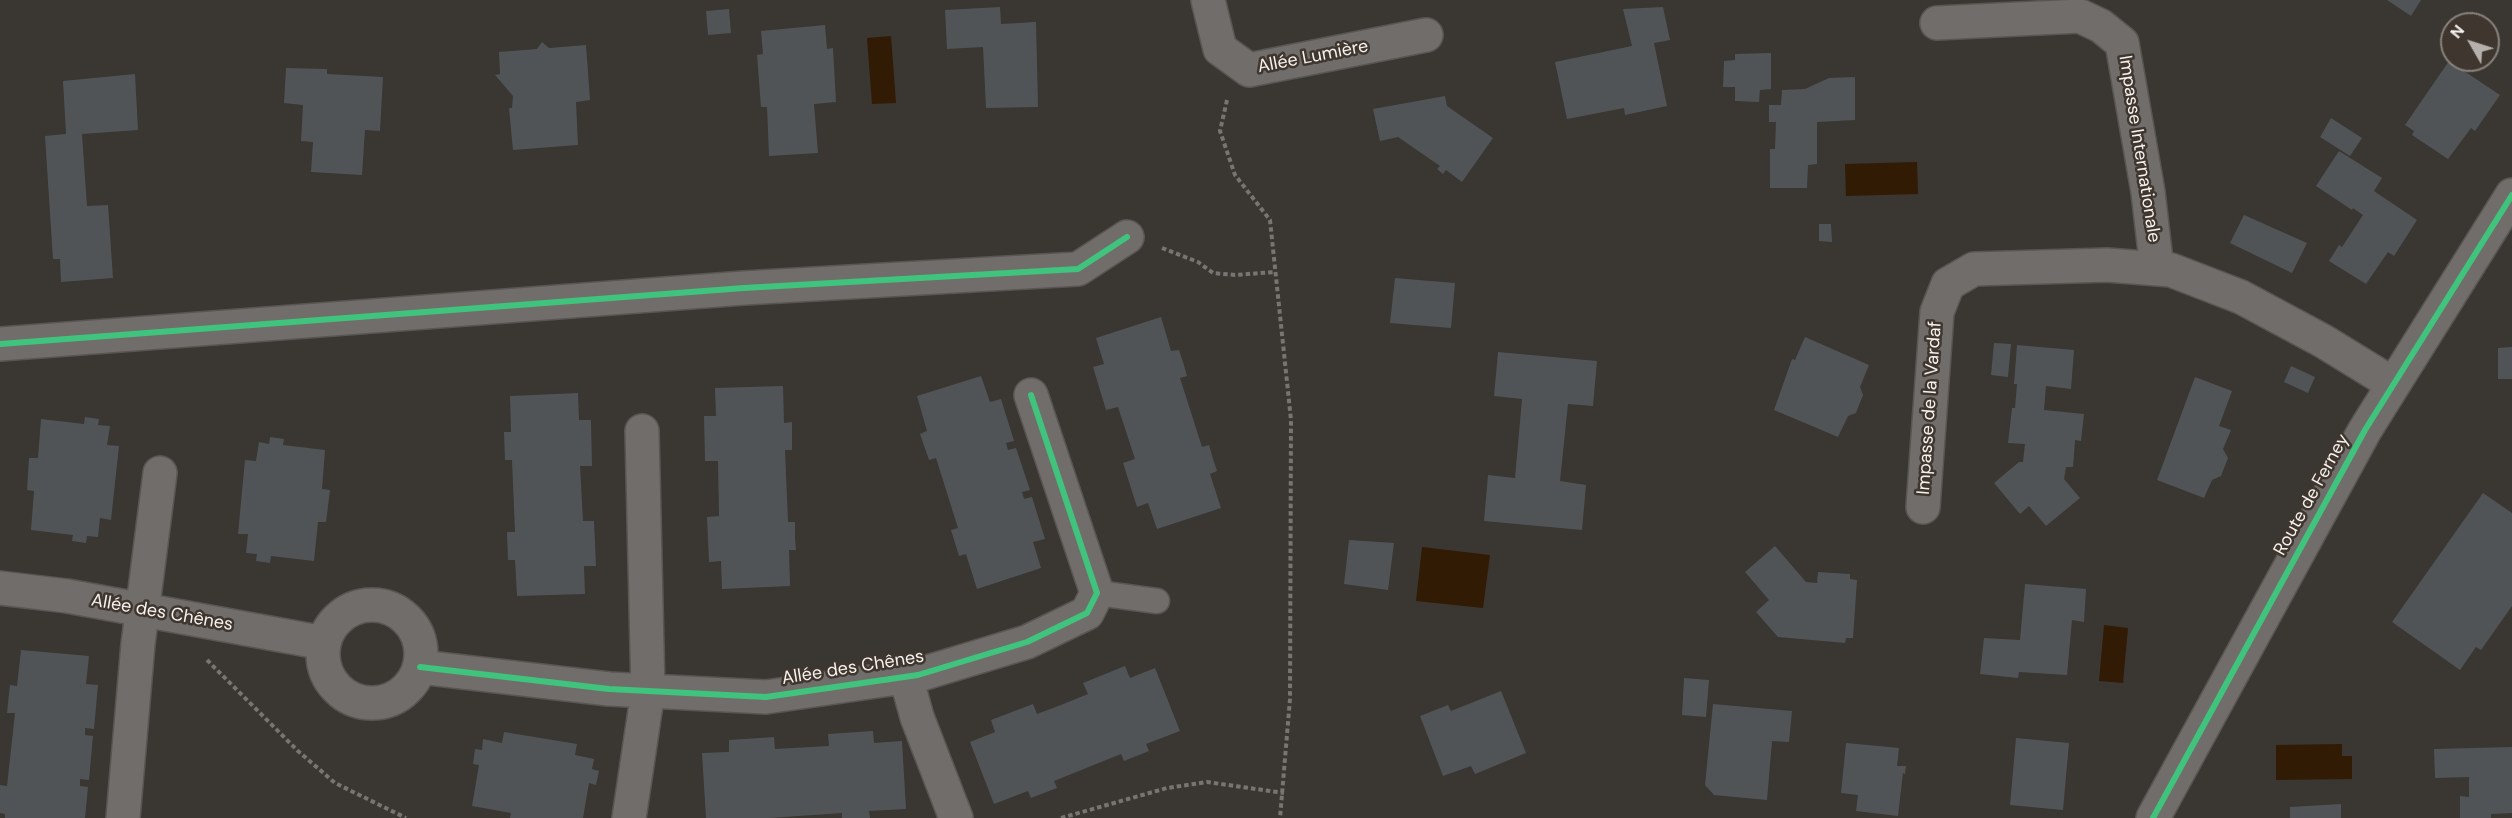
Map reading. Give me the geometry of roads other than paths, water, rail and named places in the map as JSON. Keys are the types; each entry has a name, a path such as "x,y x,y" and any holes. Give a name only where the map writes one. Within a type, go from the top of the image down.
{"street":[{"name":"Allée Lumière","path":"1208,0 1220,49 1249,70 1426,35"},
{"name":"Impasse Internationale","path":"1936,23 2080,16 2101,26 2122,43 2148,192 2157,269"},
{"name":"Route de Ferney","path":"2152,818 2332,490 2393,384 2512,195"},
{"path":"0,344 744,288 1078,269 1127,237"},
{"name":"Impasse de la Vardaf","path":"1923,507 1937,312 1948,284 1974,269 2107,265 2171,270 2241,297 2323,341 2393,384"},
{"path":"1031,395 1097,593"},
{"path":"628,818 648,691 642,431"},
{"path":"123,818 138,645 160,473"},
{"name":"Allée des Chênes","path":"0,588 144,609 324,643"},
{"name":"Allée des Chênes","path":"420,667 609,689 766,697 906,677 1027,642 1087,613 1097,593"},
{"path":"373,605 395,610 412,624 421,645 420,667 411,684 398,697 379,703 360,702 343,694 330,680 323,662 324,643 334,623 351,609 373,605"},
{"path":"906,677 917,717 956,818"}],"lane":[{"path":"1097,593 1157,601"}]}
